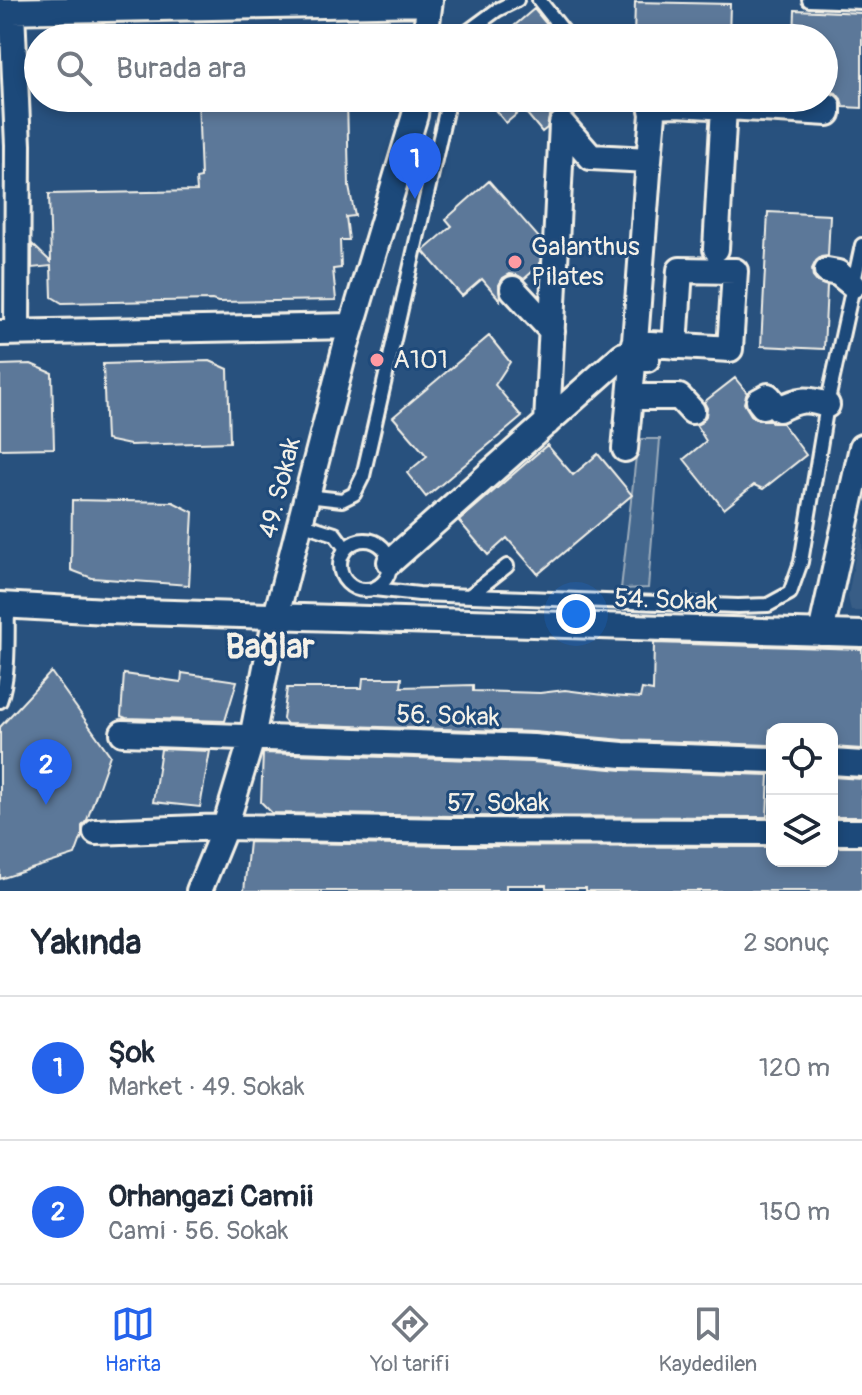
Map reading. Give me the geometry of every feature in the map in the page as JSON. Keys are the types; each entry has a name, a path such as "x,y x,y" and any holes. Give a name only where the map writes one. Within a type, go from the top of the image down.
{"street":[{"path":"352,326 8,333 18,145 6,11 429,2 427,24"},
{"name":"49. Sokak","path":"199,891 225,827 252,738 276,616 307,496 352,326 415,112"},
{"path":"625,449 630,397 639,352 653,112"},
{"path":"716,249 724,112"},
{"path":"547,423 559,121 591,157 649,160"},
{"path":"827,271 838,273 853,285"},
{"path":"513,289 552,331"},
{"path":"390,562 623,355 675,346"},
{"path":"763,406 759,401 768,396 779,409 809,399 827,405"},
{"path":"630,397 679,397 692,411"},
{"path":"821,633 862,447"},
{"name":"54. Sokak","path":"4,605 107,611 862,634"},
{"name":"56. Sokak","path":"123,733 533,747 623,755 766,760"},
{"path":"838,762 862,764"},
{"name":"57. Sokak","path":"96,832 225,827 766,832"},
{"path":"838,832 862,832"}],"lane":[{"path":"478,24 517,0"},
{"path":"539,0 558,24"},
{"path":"809,0 862,2"},
{"path":"307,496 342,500 354,494 363,476 446,112"},
{"path":"374,589 386,578 390,562 376,543 360,541 346,549 340,564 344,580 358,589 366,590 738,606 768,605 790,593 801,562 827,405 862,245"},
{"path":"300,523 335,534 346,549"},
{"path":"469,596 507,566"},
{"path":"0,701 4,689 4,605"}],"shaded area":[{"path":"638,439 660,439 648,588 621,589"},
{"path":"862,519 862,611 851,611 848,596"}],"building":[{"path":"635,2 730,4 729,24 634,24"},
{"path":"534,9 546,24 516,24"},
{"path":"795,10 862,13 862,108 843,107 838,95 838,24 794,24"},
{"path":"199,112 347,112 349,187 355,216 346,217 349,240 340,240 341,268 333,269 336,300 62,303 52,297 51,266 32,268 32,244 51,262 49,194 197,191 196,179 201,178"},
{"path":"497,112 519,112 506,123"},
{"path":"525,112 553,112 547,128 542,132"},
{"path":"489,181 541,240 540,265 524,279 510,274 503,278 499,285 500,300 482,279 462,296 423,251 452,226 446,219"},
{"path":"768,212 830,215 828,256 816,261 812,269 817,282 827,286 824,349 761,346"},
{"path":"489,336 510,362 495,385 522,417 426,497 407,473 427,456 393,417"},
{"path":"210,361 228,369 230,442 130,445 106,440 103,364"},
{"path":"31,364 52,373 54,448 0,449 0,365"},
{"path":"735,378 747,393 744,403 751,415 758,420 782,423 806,455 763,489 754,485 724,509 684,459 706,441 696,425 706,416 704,402"},
{"path":"547,445 573,475 598,454 632,495 538,574 507,538 488,555 459,521"},
{"path":"72,500 173,502 193,512 189,585 92,578 71,570"},
{"path":"654,643 862,649 862,749 838,747 838,723 766,723 766,745 624,740 534,732 287,724 283,719 287,688 362,688 363,678 402,678 401,687 473,685 473,691 540,693 565,690 640,698 642,689 653,691"},
{"path":"51,672 110,755 87,820 82,826 75,855 0,879 0,727"},
{"path":"182,673 237,681 225,721 121,716 124,674 181,682"},
{"path":"161,749 210,751 200,807 153,802"},
{"path":"263,753 532,762 622,770 766,775 766,817 272,813 261,802"},
{"path":"838,777 862,779 862,817 838,817"},
{"path":"249,842 766,847 766,867 838,867 838,847 862,847 862,891 586,891 586,888 546,888 546,885 506,885 506,891 244,891"}],"place":[{"name":"Şok","path":"415,199"},
{"name":"Galanthus Pilates","path":"515,262"},
{"name":"A101","path":"377,360"},
{"name":"Orhangazi Camii","path":"46,805"}],"district":[{"name":"Bağlar","path":"270,647"}]}
